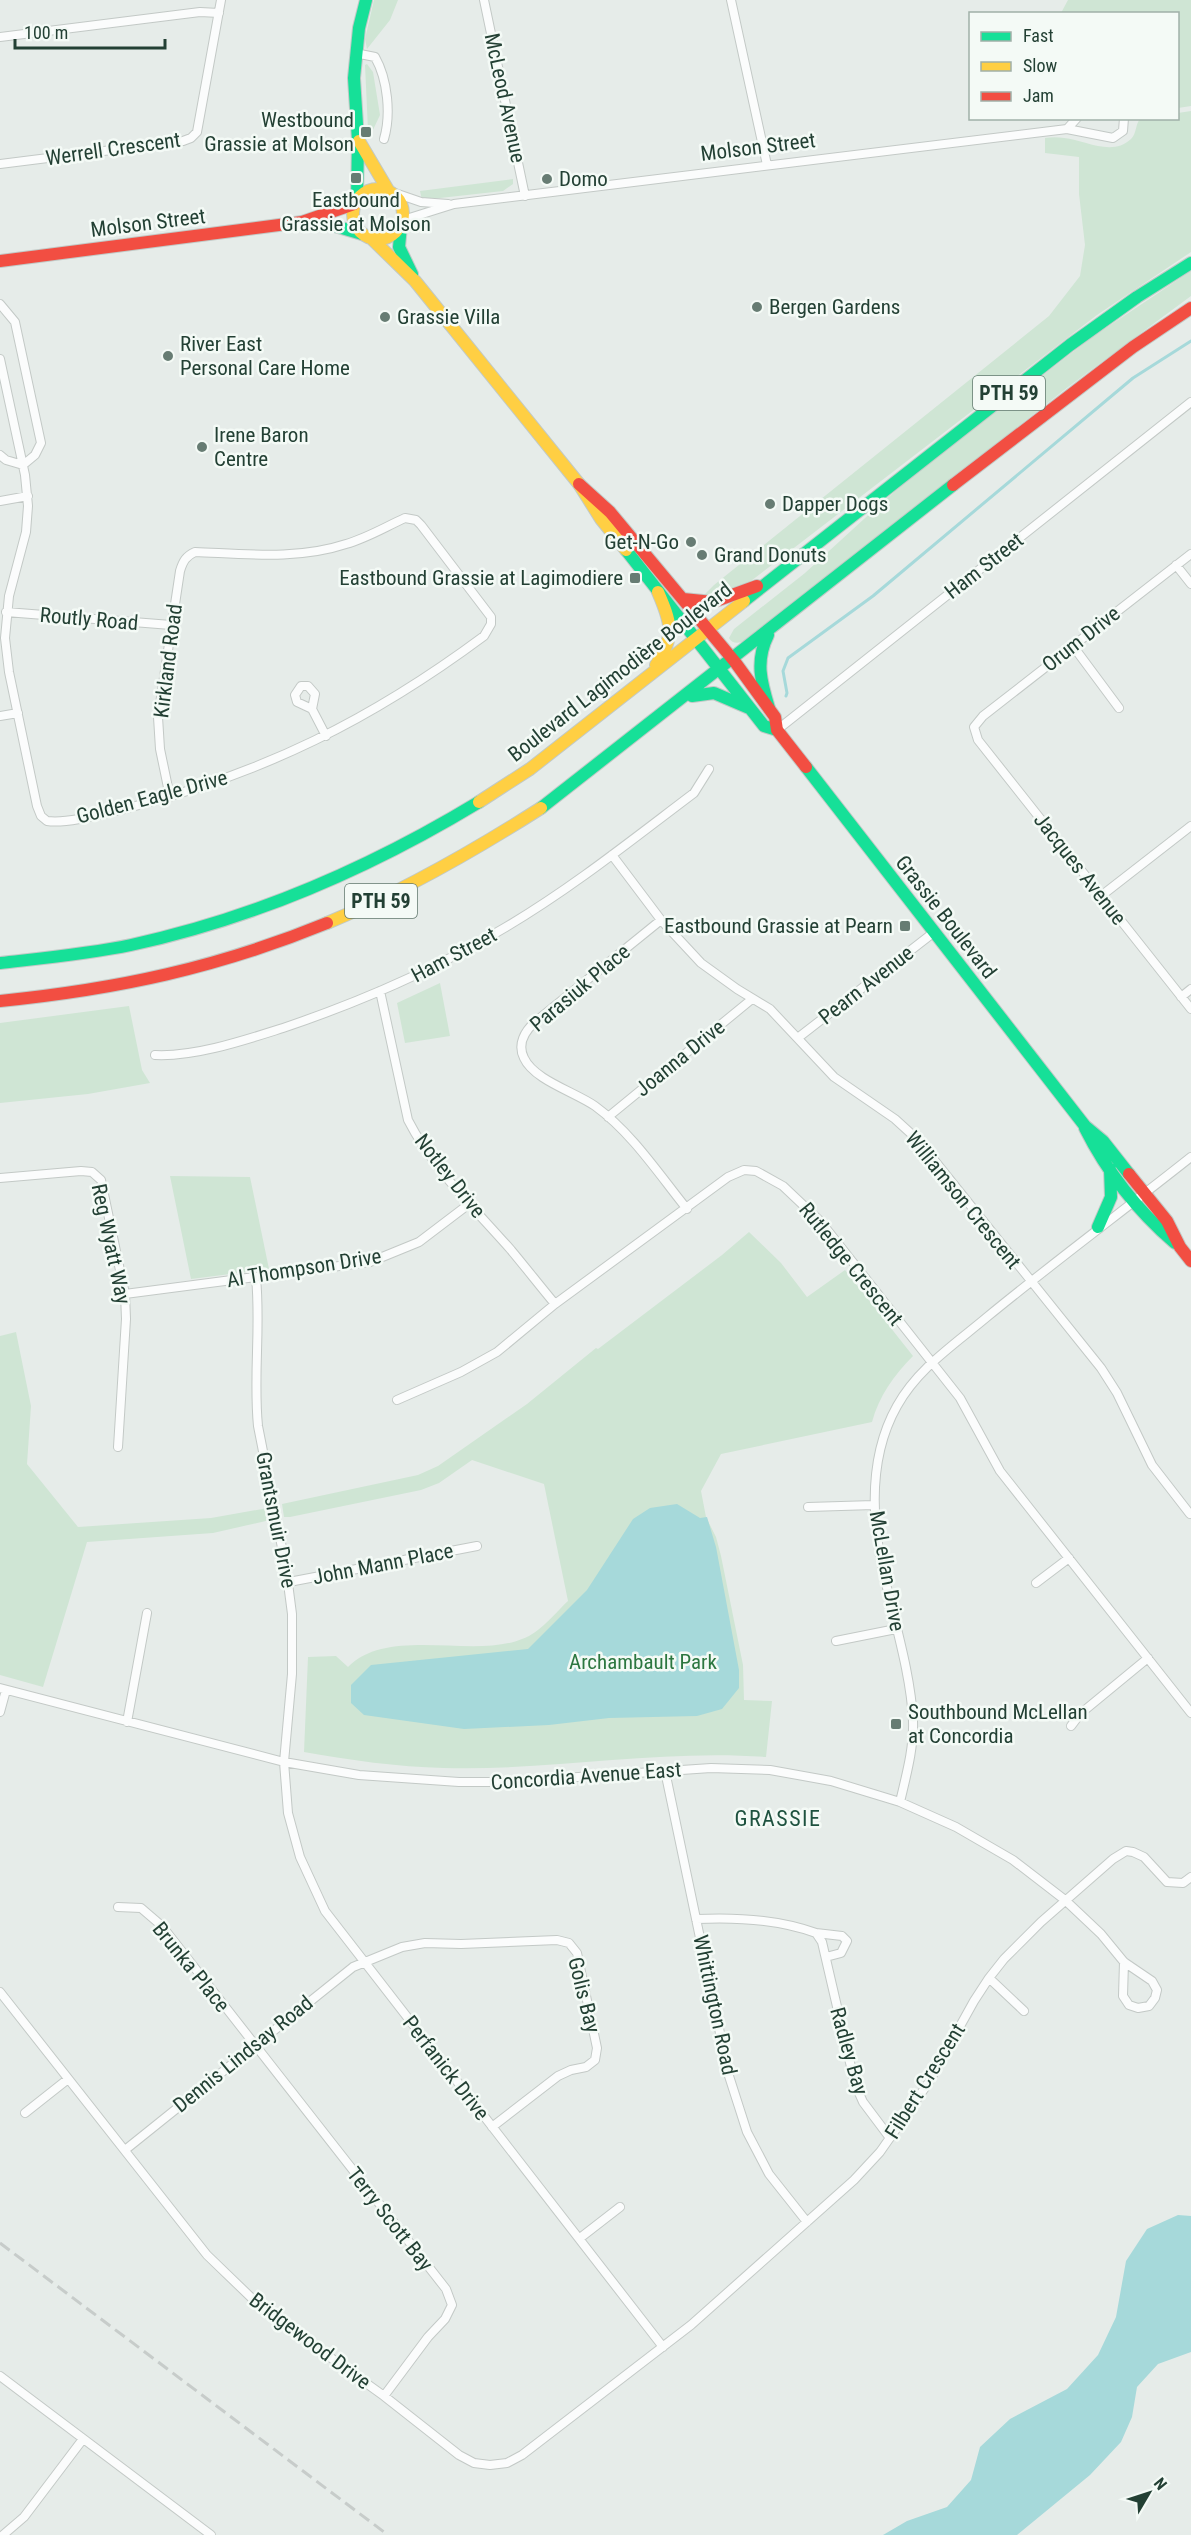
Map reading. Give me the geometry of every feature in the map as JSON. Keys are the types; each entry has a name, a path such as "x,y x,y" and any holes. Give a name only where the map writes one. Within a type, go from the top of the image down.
{"main road":[{"path":"358,140 390,191 401,203 402,223 389,237 368,237 355,224 353,215 356,202 358,140 354,97 355,53 366,0"},
{"path":"356,202 371,189 390,191"},
{"name":"Molson Street","path":"0,261 302,222 356,202"},
{"name":"Molson Street","path":"302,222 335,226 368,237"},
{"name":"Grassie Boulevard","path":"402,223 399,247 415,281"},
{"name":"Grassie Boulevard","path":"368,237 415,281 579,484 601,519 749,708 764,726 777,730"},
{"name":"Boulevard Lagimodière Boulevard","path":"0,963 131,945 237,917 314,889 406,845 481,802 548,755 1070,345 1137,297 1191,263"},
{"name":"PTH 59","path":"0,1001 80,992 187,971 246,955 379,902 463,858 548,803 1060,401 1132,347 1191,308"},
{"name":"Grassie Boulevard","path":"579,484 610,512 732,659 775,717 777,730 1085,1126 1103,1141 1141,1197 1158,1229 1180,1247 1191,1262"},
{"path":"683,599 704,603 717,602 775,578"},
{"path":"643,680 669,645 672,632 658,592"},
{"path":"768,708 758,668 758,656 766,639 777,624"},
{"path":"662,714 702,692 714,693 749,708"},
{"name":"Grassie Boulevard","path":"1085,1126 1094,1148 1110,1169 1141,1197"},
{"path":"1098,1227 1111,1197 1110,1169"}],"street":[{"name":"Werrell Crescent","path":"0,164 183,141 191,138 197,132 221,0"},
{"name":"McLeod Avenue","path":"484,0 525,196"},
{"path":"731,0 767,165"},
{"path":"0,37 200,12 219,13"},
{"path":"355,53 375,57 379,65 388,111 384,139"},
{"path":"1067,129 1075,120"},
{"name":"Molson Street","path":"390,191 421,202 454,204 1067,129 1113,138 1123,131 1125,120"},
{"name":"Molson Street","path":"402,223 454,204"},
{"path":"0,304 15,322 41,443 35,455 23,465 6,460 0,455"},
{"name":"Golden Eagle Drive","path":"0,359 28,495 26,532 6,612 5,638 37,806 41,816 47,821 53,822 96,814 170,797 244,773 326,736 381,707 484,636 491,624 487,609 416,520 405,518 370,536 317,552 259,555 195,552 183,561"},
{"name":"Ham Street","path":"777,730 1191,402"},
{"path":"0,501 28,495"},
{"name":"Orum Drive","path":"974,727 983,716 1191,554"},
{"name":"Kirkland Road","path":"170,797 160,749 158,717 183,561"},
{"path":"1176,565 1191,584"},
{"name":"Routly Road","path":"6,612 171,626"},
{"path":"1073,646 1119,708"},
{"path":"312,709 326,736"},
{"path":"0,716 18,713"},
{"name":"Jacques Avenue","path":"974,727 978,740 1191,1009"},
{"name":"Ham Street","path":"155,1055 174,1056 254,1037 322,1015 423,972 507,927 612,855 694,793 709,769"},
{"path":"1101,896 1191,826"},
{"name":"Williamson Crescent","path":"612,855 662,920 700,963 770,1009 799,1037 819,1063 834,1077 895,1119 918,1140 1101,1368 1117,1393 1152,1465 1190,1514"},
{"name":"Parasiuk Place","path":"662,920 527,1029 521,1050 524,1059 538,1074 579,1095 608,1117 635,1144 687,1209"},
{"name":"Pearn Avenue","path":"799,1037 933,933"},
{"path":"1181,997 1191,989"},
{"name":"Notley Drive","path":"380,991 408,1120 417,1137 469,1204 555,1304"},
{"name":"Joanna Drive","path":"608,1117 752,999"},
{"name":"McLellan Drive","path":"900,1802 908,1768 913,1720 881,1558 874,1505 878,1458 885,1432 897,1406 931,1363 1098,1227 1141,1197 1191,1157"},
{"name":"Rutledge Crescent","path":"397,1400 461,1372 497,1352 555,1304 728,1177 744,1170 756,1171 783,1186 821,1222 970,1414 1000,1471 1191,1713"},
{"name":"Reg Wyatt Way","path":"0,1178 81,1171 97,1175 104,1190 125,1294 126,1319 118,1447"},
{"name":"Al Thompson Drive","path":"125,1294 338,1268 385,1257 419,1242 469,1204"},
{"name":"Grantsmuir Drive","path":"256,1278 259,1324 256,1405 258,1426 289,1582 292,1614 292,1674 284,1762"},
{"path":"808,1507 874,1505"},
{"name":"John Mann Place","path":"289,1582 477,1546"},
{"path":"1036,1584 1069,1558"},
{"path":"127,1722 147,1613"},
{"path":"836,1641 896,1629"},
{"path":"1071,1726 1080,1714 1148,1658"},
{"path":"0,1712 3,1689"},
{"name":"Concordia Avenue East","path":"3,1689 284,1762 359,1775 459,1782 505,1782 711,1768 770,1770 831,1781 900,1802 956,1827 1013,1860 1065,1900 1101,1934 1124,1962 1152,1981 1157,1990 1149,2006 1138,2008 1129,2005 1123,1996 1124,1962"},
{"name":"Perfanick Drive","path":"284,1762 288,1813 307,1875 325,1911 663,2347"},
{"name":"Whittington Road","path":"665,1771 729,2076 747,2132 769,2174 807,2222"},
{"path":"1065,1900 1113,1859 1126,1851 1144,1857 1167,1881 1183,1883 1191,1877"},
{"name":"Filbert Crescent","path":"663,2347 854,2180 880,2152 929,2082 989,1978 1004,1959 1065,1900"},
{"name":"Brunka Place","path":"118,1907 141,1908 162,1926 254,2045"},
{"path":"696,1919 729,1917 766,1921 816,1933 842,1936 847,1941 841,1953 826,1957"},
{"name":"Radley Bay","path":"816,1933 822,1942 826,1957 855,2084 863,2102 890,2138"},
{"name":"Golis Bay","path":"364,1962 402,1947 425,1943 461,1944 557,1940 569,1943 577,1953 597,2048 595,2060 586,2067 571,2070 552,2080 492,2127"},
{"name":"Dennis Lindsay Road","path":"125,2150 353,1967 364,1962"},
{"path":"989,1978 1024,2011"},
{"name":"Bridgewood Drive","path":"0,1992 207,2255 255,2302 384,2396 459,2455 474,2463 490,2465 507,2463 522,2455 663,2347"},
{"name":"Terry Scott Bay","path":"254,2045 446,2289 452,2305 445,2319 428,2337 384,2396"},
{"path":"24,2114 68,2079"},
{"path":"580,2238 620,2207"},
{"path":"0,2376 211,2535"},
{"path":"3,2535 24,2517 83,2439"}],"green space":[{"path":"374,0 398,0 390,20 367,49 365,39"},
{"path":"1068,0 1191,0 1191,106 1179,108 1179,12 1062,12"},
{"path":"367,64 373,72 380,115 372,132 368,130 365,65"},
{"path":"1191,111 1191,252 1097,315 747,584 705,599 704,595 714,585 1049,316 1080,276 1085,245 1079,194 1079,157 1045,153 1045,138 1072,139 1098,146 1115,147 1131,139 1139,120 1179,120 1179,113"},
{"path":"513,179 513,184 503,191 422,200 420,191"},
{"path":"1191,271 1191,296 1068,387 747,640 737,643 729,638 734,629 805,573 914,475 1091,338"},
{"path":"440,983 450,1036 405,1043 397,1003"},
{"path":"129,1006 142,1070 150,1083 88,1094 0,1103 0,1023"},
{"path":"170,1176 250,1177 269,1269 191,1279"},
{"name":"Archambault Park","path":"749,1232 781,1263 807,1297 845,1270 913,1356 888,1386 872,1422 721,1454 701,1491 706,1517 716,1537 721,1556 743,1665 744,1700 772,1701 766,1757 686,1756 484,1768 444,1768 374,1763 304,1752 308,1657 336,1656 348,1667 365,1655 385,1648 408,1645 502,1644 529,1636 568,1601 544,1484 472,1460 439,1483 421,1490 290,1517 284,1517 282,1504 418,1475 438,1466 527,1404 596,1348 598,1349 722,1255"},
{"path":"16,1332 31,1406 27,1464 78,1527 211,1518 268,1508 270,1520 213,1533 87,1542 43,1687 0,1675 0,1336"}],"water":[{"path":"677,1504 700,1518 707,1517 716,1547 739,1670 739,1688 722,1709 697,1716 609,1718 549,1725 464,1729 364,1715 351,1703 351,1685 371,1665 528,1649 587,1590 633,1519 650,1508"},
{"path":"1178,2215 1191,2216 1191,2352 1158,2364 1137,2387 1132,2417 1121,2442 1090,2475 1017,2535 883,2535 907,2521 947,2507 971,2480 980,2447 1010,2419 1067,2389 1098,2355 1116,2317 1126,2261 1147,2229"}],"waterway":[{"path":"786,696 783,671 788,658 873,596 1133,378 1191,341"}],"railway":[{"path":"0,2243 388,2535"}],"traffic: fast":[{"path":"357,199 358,140 354,78 359,28 366,0"},
{"path":"306,223 335,226 362,234"},
{"path":"401,226 399,247 412,274"},
{"path":"744,601 1070,345 1137,297 1191,263"},
{"path":"541,808 953,485"},
{"path":"626,550 764,726 777,730"},
{"path":"768,635 760,663 769,708"},
{"path":"692,696 714,693 749,708"},
{"path":"806,767 1085,1126 1103,1141 1129,1174"},
{"path":"0,963 66,956 131,945 223,921 354,869 479,802"},
{"path":"1085,1128 1103,1160 1124,1190 1148,1218 1175,1243"},
{"path":"1098,1227 1111,1197 1110,1169"}],"traffic: slow":[{"path":"359,141 388,190"},
{"path":"373,189 383,189 396,196 403,209 403,214 403,219 396,232 383,239 373,239 364,235 357,228 353,219 353,209 357,200 364,193 373,189"},
{"path":"371,238 415,281 579,484 601,519 626,550"},
{"path":"656,665 667,646 669,637 666,612 658,592"},
{"path":"479,802 530,769 744,601"},
{"path":"327,923 436,870 541,808"}],"traffic: jam":[{"path":"0,261 302,222 354,204"},
{"path":"953,485 1133,347 1191,308"},
{"path":"579,484 610,512 735,662 775,717 777,730 806,767"},
{"path":"683,599 713,602 757,586"},
{"path":"0,1001 85,990 166,974 246,952 327,923"},
{"path":"1129,1174 1167,1221 1180,1247 1191,1261"}],"place":[{"name":"Westbound Grassie at Molson","path":"366,132"},
{"name":"Eastbound Grassie at Molson","path":"356,178"},
{"name":"Domo","path":"547,179"},
{"name":"Bergen Gardens","path":"757,307"},
{"name":"Grassie Villa","path":"385,317"},
{"name":"River East Personal Care Home","path":"168,356"},
{"name":"Irene Baron Centre","path":"202,447"},
{"name":"Dapper Dogs","path":"770,504"},
{"name":"Get-N-Go","path":"691,542"},
{"name":"Grand Donuts","path":"702,555"},
{"name":"Eastbound Grassie at Lagimodiere","path":"635,578"},
{"name":"Eastbound Grassie at Pearn","path":"905,926"},
{"name":"Southbound McLellan at Concordia","path":"896,1724"}],"district":[{"name":"GRASSIE","path":"778,1818"}]}
